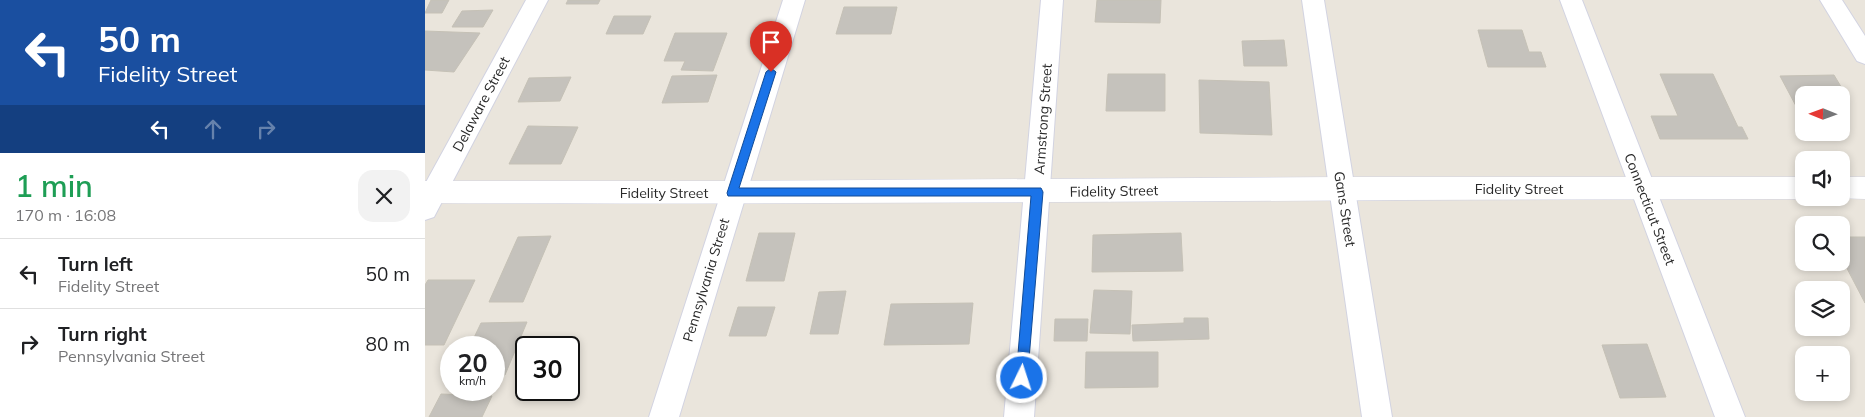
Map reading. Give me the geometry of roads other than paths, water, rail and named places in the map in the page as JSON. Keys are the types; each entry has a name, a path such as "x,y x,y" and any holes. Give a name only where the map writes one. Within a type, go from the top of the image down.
{"main road":[{"name":"Fidelity Street","path":"428,198 732,193 1342,188 1795,188"},
{"path":"1850,188 1865,188"}],"street":[{"name":"Delaware Street","path":"428,198 537,0"},
{"name":"Pennsylvania Street","path":"664,417 732,193 794,0"},
{"name":"Armstrong Street","path":"1019,417 1052,0"},
{"name":"Gans Street","path":"1313,0 1377,417"},
{"name":"Connecticut Street","path":"1571,0 1730,417"},
{"path":"1831,0 1865,56"}]}
